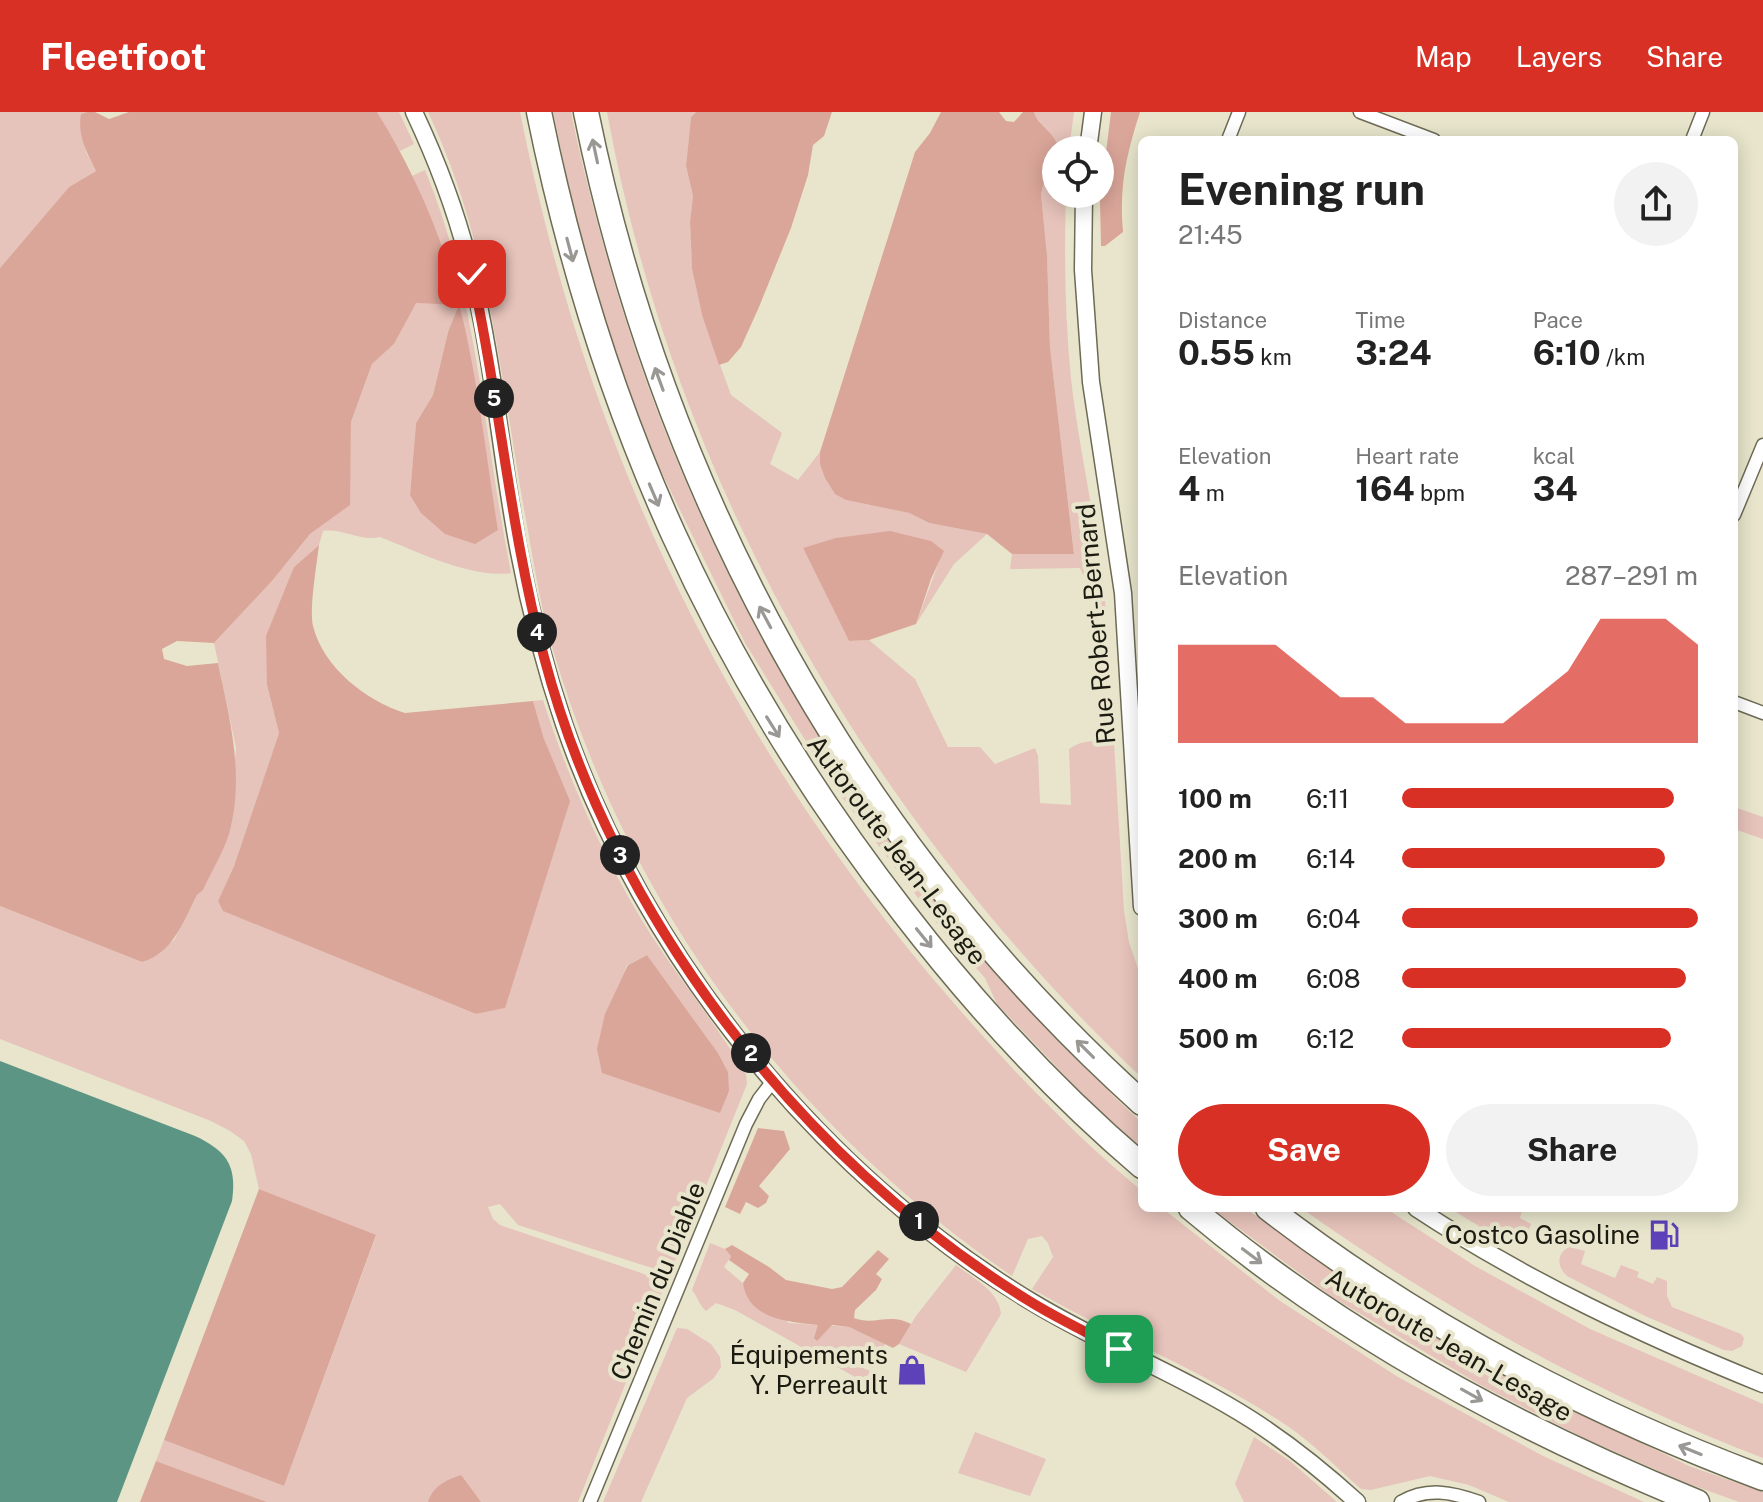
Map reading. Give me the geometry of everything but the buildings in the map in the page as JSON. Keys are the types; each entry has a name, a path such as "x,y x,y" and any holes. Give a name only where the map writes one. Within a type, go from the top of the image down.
{"highway":[{"name":"Autoroute Jean-Lesage","path":"539,112 580,286 626,426 673,537 757,699 837,824 935,953 1019,1049 1138,1162"},
{"name":"Autoroute Jean-Lesage","path":"586,112 620,255 662,387 718,523 788,658 855,768 952,899 1040,1002 1138,1099"},
{"name":"Autoroute Jean-Lesage","path":"1196,1212 1303,1294 1414,1363 1581,1452 1697,1502"},
{"name":"Autoroute Jean-Lesage","path":"1274,1212 1383,1288 1512,1364 1632,1425 1763,1478"}],"street":[{"path":"414,112 446,188 472,274 522,567 544,661 566,730 597,805 643,897 693,976 773,1081 860,1170 909,1214 970,1261 1057,1317 1251,1419 1308,1460 1357,1502"},
{"path":"1090,136 1093,112"},
{"path":"1230,136 1239,112"},
{"path":"1360,112 1423,136"},
{"path":"1694,136 1703,112"},
{"name":"Rue Robert-Bernard","path":"1084,208 1083,270 1091,382 1123,593 1138,841"},
{"path":"1738,500 1763,445"},
{"path":"1738,704 1763,713"},
{"name":"Chemin du Diable","path":"590,1502 746,1124 773,1081"},
{"path":"1423,1212 1530,1277 1601,1314 1763,1384"},
{"path":"1401,1502 1414,1494 1436,1491 1479,1502"}],"shaded area":[{"path":"0,112 87,112 81,114 86,152 96,171 69,187 0,268"},
{"path":"95,112 109,119 129,112 377,112 426,206 453,282 460,307 472,362 498,530 475,544 445,534 421,513 410,495 416,423 433,395 448,332 459,305 416,303 394,344 372,364 351,422 350,505 310,534 272,581 214,643 177,641 162,649 164,659 187,666 218,663 234,748 236,791 229,834 203,890 197,895 169,944 153,958 142,962 0,906 0,268 69,187 96,171 80,129 81,114"},
{"path":"377,112 399,112 414,144 400,151"},
{"path":"428,112 520,112 547,232 581,348 621,460 668,569 722,674 784,776 852,876 928,973 1004,1059 1057,1114 1138,1188 1138,1212 1167,1212 1280,1301 1398,1377 1543,1456 1644,1502 1509,1502 1469,1485 1430,1476 1371,1490 1361,1489 1306,1440 1256,1406 1032,1289 1053,1257 1042,1236 1028,1239 1012,1276 932,1216 857,1150 790,1079 728,1003 674,922 626,836 586,745 553,650 542,606 492,318 467,214"},
{"path":"553,112 571,112 604,247 643,373 691,494 747,611 811,723 883,830 962,933 1049,1030 1138,1119 1138,1144 1089,1101 997,1004 985,978 943,931 835,788 745,643 658,465 597,299 577,225"},
{"path":"607,112 696,112 691,117 686,166 693,196 690,221 692,269 702,315 731,395 782,433 770,464 798,480 820,452 820,464 846,500 909,513 929,523 987,534 954,564 916,624 943,551 803,548 849,641 869,640 915,679 948,747 980,747 995,764 1035,748 1040,803 1071,805 1069,749 1085,742 1114,742 1124,911 1129,942 1138,969 1138,1074 1044,978 953,870 871,757 798,637 734,512 681,383 638,249"},
{"path":"696,112 832,112 824,136 813,145 808,175 791,228 759,307 741,347 728,362 719,365 702,315 692,269 690,221 693,196 686,166 691,117"},
{"path":"941,112 999,112 1006,121 1014,122 1023,112 1034,112 1052,136 1042,136 1041,194 1047,255 1050,347 1074,554 1012,554 987,534 929,523 909,513 846,500 835,494 820,464 820,452 915,152"},
{"path":"1034,112 1074,112 1071,136 1052,136"},
{"path":"1111,112 1140,112 1125,171 1123,232 1101,246 1100,208 1114,208 1114,136 1108,136"},
{"path":"425,170 457,268 478,369 511,573 496,574 462,568 380,537 366,538 338,531 323,531 319,545 294,567 267,685 279,733 234,866 218,901 224,911 476,1014 504,1008 544,739 533,701 543,700 577,793 620,881 653,938 746,1074 747,1084 677,1258 671,1265 655,1269 518,1225 500,1204 488,1207 493,1219 500,1225 647,1275 659,1282 663,1290 578,1502 267,1502 156,1461 164,1440 284,1486 376,1236 259,1189 251,1154 244,1141 211,1121 0,1039 0,906 142,962 174,940 203,889 228,835 236,748 214,643 272,581 310,534 349,505 351,422 372,364 394,344 415,303 459,304 412,176","holes":["460,306 498,530 410,495 416,423 433,395 448,332","647,955 718,1053 728,1072 622,980 627,965"]},
{"path":"1042,208 1066,208 1067,333 1071,379 1106,611 1098,610 1080,568 1010,569 1012,554 1074,553 1050,347"},
{"path":"890,531 931,541 944,551 916,624 869,640 849,641 803,548 836,538"},
{"path":"319,545 313,626 326,655 361,691 405,713 533,701 544,739 570,801 505,1008 476,1014 223,911 218,901 234,866 279,733 267,685 266,636 294,567"},
{"path":"1738,808 1763,817 1763,839 1738,830"},
{"path":"647,955 718,1053 728,1072 729,1091 720,1113 602,1073 597,1049 605,1014 628,965"},
{"path":"758,1128 784,1131 790,1149 759,1186 769,1196 766,1203 758,1208 746,1202 740,1214 725,1207"},
{"path":"259,1189 376,1235 284,1486 164,1440"},
{"path":"1216,1212 1251,1212 1369,1298 1520,1384 1689,1466 1763,1492 1763,1502 1739,1502 1590,1441 1484,1387 1332,1297"},
{"path":"1307,1212 1391,1212 1475,1266 1590,1329 1763,1404 1763,1458 1641,1406 1524,1348 1356,1246"},
{"path":"1456,1212 1522,1212 1520,1218 1531,1224 1524,1242 1507,1243"},
{"path":"710,1243 725,1249 731,1256 724,1267 789,1323 849,1327 885,1344 881,1352 866,1346 858,1366 870,1371 864,1382 735,1310 716,1303 706,1311 692,1290"},
{"path":"732,1245 786,1280 832,1289 842,1287 878,1250 889,1259 876,1274 882,1279 876,1290 855,1310 854,1318 869,1321 896,1319 911,1324 893,1348 849,1327 832,1325 817,1341 814,1338 818,1325 782,1320 753,1304 746,1295 743,1283 749,1274 729,1260 731,1256 725,1249"},
{"path":"1569,1247 1585,1251 1581,1264 1615,1278 1621,1265 1639,1272 1637,1277 1653,1284 1657,1277 1667,1281 1667,1296 1672,1307 1741,1334 1744,1338 1742,1346 1732,1351 1724,1350 1643,1315 1567,1276 1559,1261"},
{"path":"956,1265 996,1298 1001,1314 966,1372 899,1344 916,1316"},
{"path":"677,1328 687,1329 711,1344 720,1357 721,1367 714,1378 687,1398 641,1502 603,1502"},
{"path":"975,1432 1046,1459 1030,1496 958,1473"},
{"path":"1254,1437 1290,1461 1337,1502 1244,1502 1235,1484"},
{"path":"156,1461 267,1502 140,1502"},
{"path":"461,1475 481,1502 428,1502 441,1484"}],"water":[{"path":"0,1061 195,1136 222,1154 231,1169 232,1201 117,1502 0,1502"}],"place":[{"name":"Costco Gasoline","path":"1664,1235"},
{"name":"Équipements Y. Perreault","path":"912,1370"}],"route":[{"path":"472,274 519,552 544,661 586,783 643,897 693,976 756,1059 803,1115 839,1151 918,1221 970,1261 1040,1307 1119,1349"}]}
